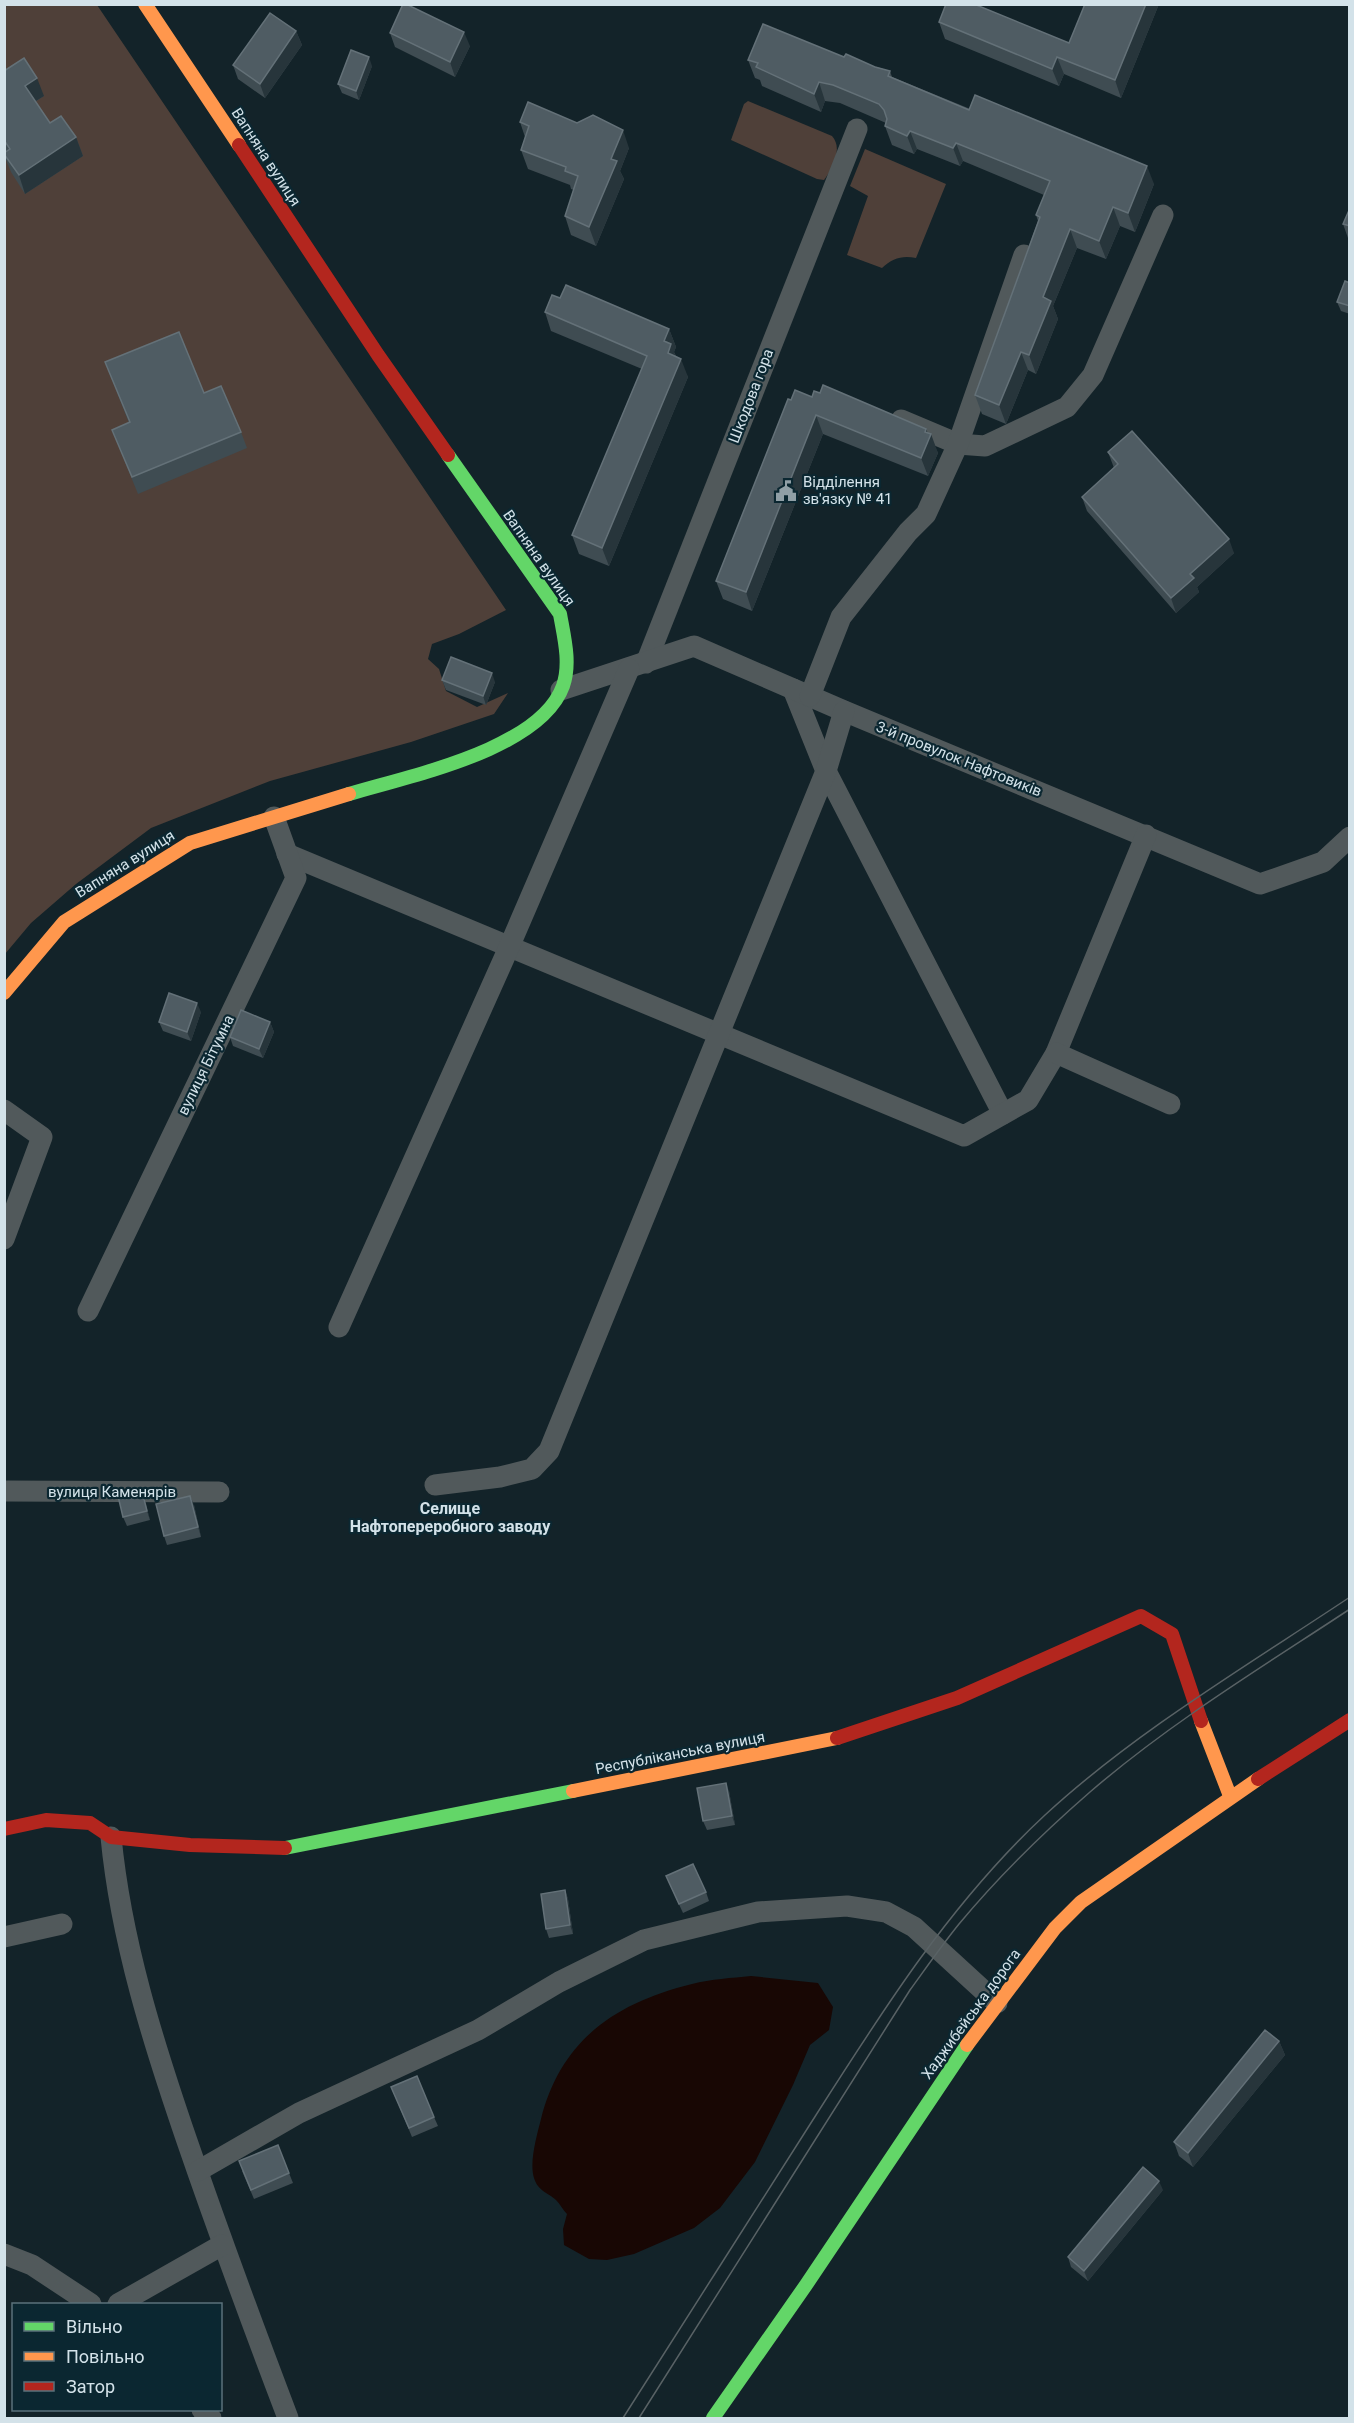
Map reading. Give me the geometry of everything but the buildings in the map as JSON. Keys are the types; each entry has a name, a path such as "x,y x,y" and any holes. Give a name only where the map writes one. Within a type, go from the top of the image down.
{"street":[{"name":"Вапняна вулиця","path":"4,993 64,922 190,843 485,752 524,733 547,715 561,690 566,675 567,642 560,614 378,355 145,4"},
{"name":"Шкодова гора","path":"339,1327 638,666 857,129"},
{"path":"884,413 958,444 985,446 1067,407 1093,375 1163,215"},
{"path":"1003,1114 826,771 802,693 841,617 908,532 926,514 958,444 1023,255"},
{"name":"3-й провулок Нафтовиків","path":"561,690 694,646 1260,884 1323,862 1350,837"},
{"path":"435,1485 500,1477 532,1469 549,1451 826,771 844,711"},
{"name":"вулиця Бітумна","path":"88,1311 296,878 274,817"},
{"path":"287,854 964,1136 1028,1100 1056,1053 1146,835"},
{"path":"1056,1053 1170,1104"},
{"path":"4,1110 42,1137 4,1239"},
{"name":"вулиця Каменярів","path":"4,1491 219,1492"},
{"name":"Республіканська вулиця","path":"4,1829 46,1820 90,1823 111,1837 190,1845 278,1849 831,1740 957,1698 1141,1616 1172,1634 1196,1707 1230,1796"},
{"name":"Хаджибейська дорога","path":"713,2418 997,2003 1055,1928 1081,1902 1230,1796 1350,1720"},
{"path":"111,1837 113,1866 133,1965 163,2070 222,2245 288,2418"},
{"path":"198,2171 300,2113 478,2030 559,1982 644,1940 758,1912 847,1906 886,1912 914,1927 997,2003"},
{"path":"4,1937 62,1924"},
{"path":"120,2303 222,2245"},
{"path":"4,2254 32,2265 89,2303"}],"shaded area":[{"path":"5,5 97,5 506,610 459,634 432,644 428,659 439,669 446,691 477,707 508,693 494,714 411,742 270,781 151,828 76,884 31,923 5,954"},
{"path":"748,101 832,136 837,146 836,158 824,180 817,179 731,140 744,104"},
{"path":"865,149 946,184 916,258 898,258 882,268 847,255 868,196 850,186"},
{"path":"751,1976 818,1983 833,2007 829,2030 810,2045 755,2162 720,2208 694,2228 634,2254 607,2260 589,2259 564,2245 563,2229 567,2214 556,2200 538,2186 532,2164 541,2119 550,2091 562,2067 595,2029 616,2014 639,2002 699,1982"}],"tram line":[{"path":"623,2418 889,2003 977,1886 1045,1815 1116,1755 1193,1700 1350,1597"},
{"path":"639,2418 910,1990 974,1906 1005,1872 1090,1792 1152,1742 1217,1696 1350,1609"}],"traffic: fast":[{"path":"349,794 437,769 501,744 528,727 550,708 563,686 567,659 560,614 448,455"},
{"path":"285,1848 573,1791"},
{"path":"713,2418 806,2285 967,2045"}],"traffic: slow":[{"path":"145,4 239,145"},
{"path":"4,993 64,922 190,843 349,794"},
{"path":"1201,1721 1230,1796"},
{"path":"573,1791 837,1738"},
{"path":"967,2045 1055,1928 1081,1902 1258,1779"}],"traffic: jam":[{"path":"239,145 378,355 448,455"},
{"path":"837,1738 957,1698 1141,1616 1172,1634 1201,1721"},
{"path":"1258,1779 1350,1720"},
{"path":"4,1829 46,1820 90,1823 111,1837 190,1845 285,1848"}],"place":[{"name":"Відділення зв'язку № 41","path":"786,491"}],"district":[{"name":"Селище Нафтопереробного заводу","path":"450,1517"}]}
